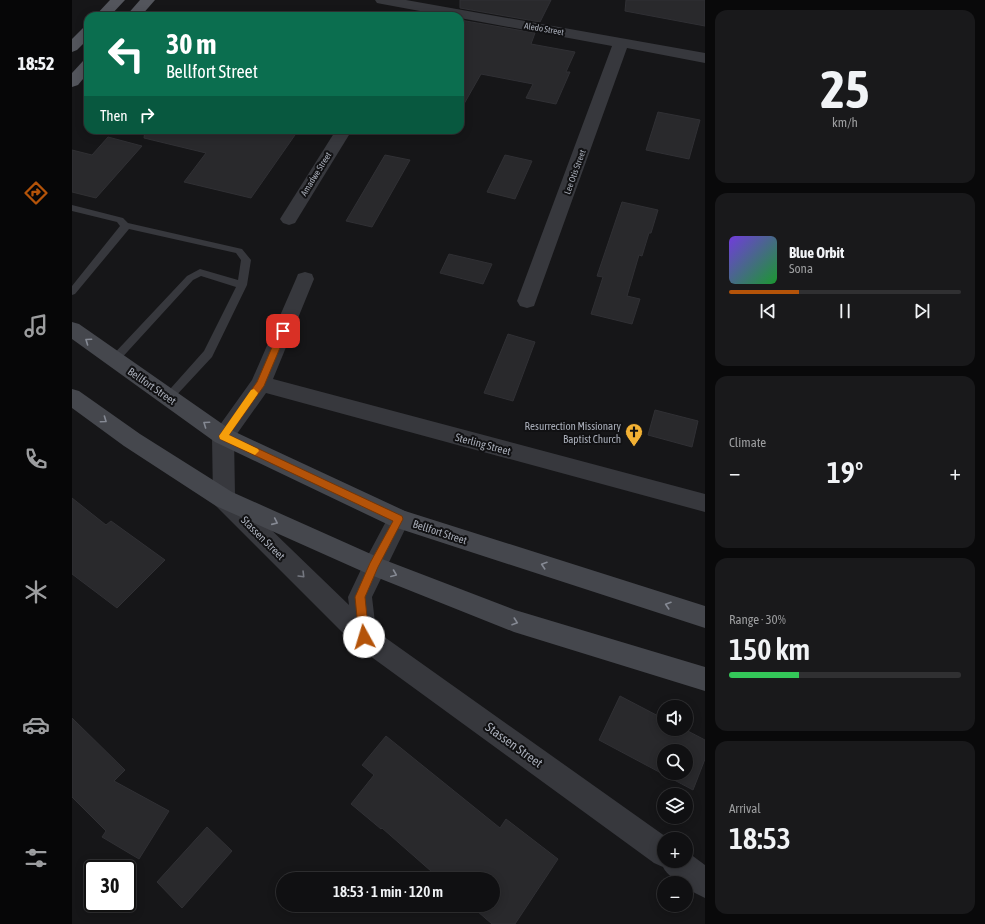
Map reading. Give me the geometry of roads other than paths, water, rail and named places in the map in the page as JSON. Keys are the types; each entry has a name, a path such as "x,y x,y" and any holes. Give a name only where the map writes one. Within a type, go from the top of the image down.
{"main road":[{"path":"106,12 118,0"},
{"path":"137,12 148,0"},
{"path":"72,47 84,35"},
{"path":"72,82 84,68"},
{"name":"Bellfort Street","path":"72,329 223,436 398,519 705,617"},
{"path":"72,397 132,440 224,499 374,566 514,621 705,678"}],"street":[{"name":"Aledo Street","path":"382,0 417,11"},
{"name":"Aledo Street","path":"464,18 705,58"},
{"name":"Lee Otis Street","path":"527,301 621,43"},
{"name":"Amadwe Street","path":"289,219 342,134"},
{"path":"224,499 223,436 261,384 305,279"},
{"name":"Sterling Street","path":"261,384 705,504"},
{"name":"Stassen Street","path":"224,499 364,637 657,848"},
{"path":"364,637 360,597 398,519"},
{"path":"685,868 705,883"}],"lane":[{"path":"72,208 120,220 125,225 239,251 246,260 242,285 208,354 168,398"},
{"path":"72,292 93,268 99,257 124,229 125,225"},
{"path":"114,359 190,278 200,272 242,285"}],"place":[{"name":"Resurrection Missionary Baptist Church","path":"634,447"}]}
